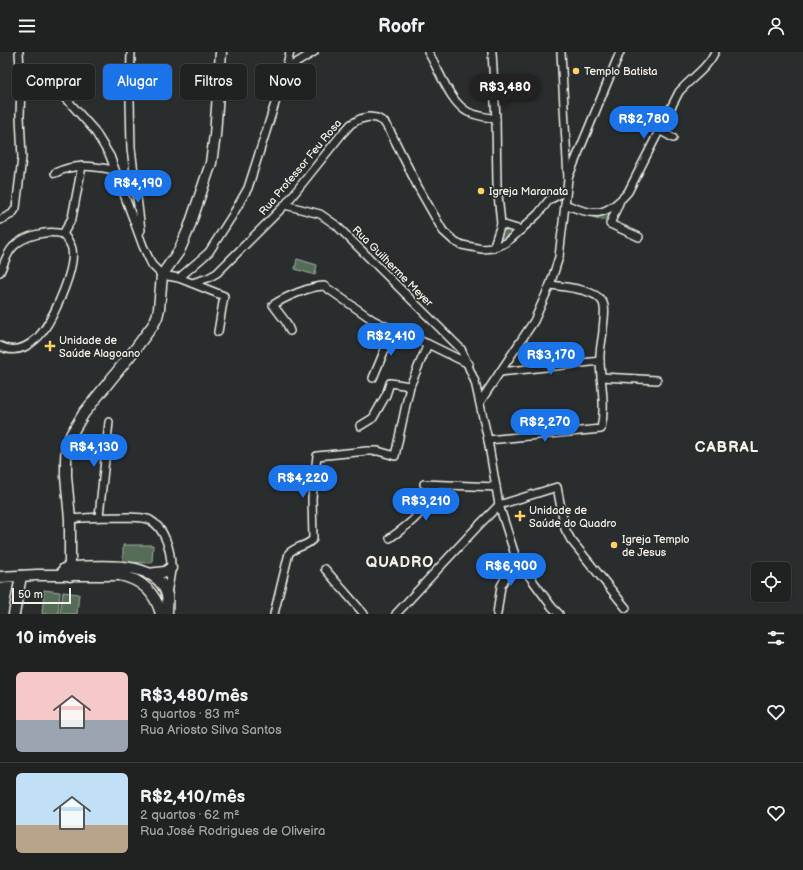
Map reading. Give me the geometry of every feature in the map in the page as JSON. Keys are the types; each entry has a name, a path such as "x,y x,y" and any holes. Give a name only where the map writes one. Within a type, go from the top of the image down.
{"main road":[{"path":"70,572 70,519 66,476 68,445 72,433 84,413 153,325 159,309 162,274 178,251 189,228 211,162 215,135 221,52"},
{"path":"0,577 134,568 151,574 160,582 167,596 167,614"},
{"path":"129,577 165,572 171,568"},
{"path":"70,572 129,577 140,582 149,589 157,602 161,614"},
{"path":"14,614 20,576"}],"street":[{"path":"19,52 20,64"},
{"path":"131,52 131,148 143,246"},
{"path":"287,64 290,52"},
{"path":"294,64 314,52"},
{"path":"428,52 456,103 467,111 480,116 496,118"},
{"path":"492,52 496,118 497,185 501,224 493,248"},
{"path":"480,402 534,321 550,285 559,257 568,179 561,52"},
{"path":"568,179 620,52"},
{"path":"639,237 610,224 619,203 628,192 679,92 709,63 715,52"},
{"path":"0,220 12,214 16,208 22,158 20,100"},
{"path":"67,100 97,135 110,156 143,246 152,265 162,274 179,278 224,296 218,332"},
{"path":"179,278 209,252 248,188 276,100"},
{"name":"Rua Professor Feu Rosa","path":"192,283 217,273 285,205 326,152 351,124 360,119 369,117 377,118 384,122 443,231 454,241 462,245 482,249 493,248"},
{"path":"659,130 673,138"},
{"path":"55,173 69,168 82,166 114,170"},
{"path":"63,234 72,218 82,166"},
{"path":"493,248 505,243 521,230 549,200 566,192"},
{"path":"565,204 582,211 592,213 605,211 619,203"},
{"name":"Rua Guilherme Meyer","path":"285,205 320,214 336,224 461,348 476,382 499,505 516,558 558,614"},
{"path":"501,224 521,230"},
{"path":"0,272 10,252 18,243 31,237 48,232 63,234 69,241 72,250 72,266 67,283 52,317 40,335 30,343 14,351 0,346"},
{"path":"488,440 601,429 603,410 600,361 605,310 603,302 597,296 588,292 550,285"},
{"path":"290,331 286,322 273,305 289,296 319,286 324,286 373,320 469,364"},
{"path":"373,378 393,330"},
{"path":"274,614 289,553 296,548 311,542 313,539 312,498 317,456 378,451 395,456 410,386 428,344"},
{"path":"500,372 600,361"},
{"path":"602,377 657,380"},
{"path":"360,426 373,418 386,395 390,383 410,386"},
{"path":"99,516 109,422"},
{"path":"424,484 496,487"},
{"path":"390,538 416,518 426,506 436,485"},
{"path":"396,614 499,505 557,487 565,529 570,540 626,608"},
{"path":"70,519 99,516 142,518 150,520 162,531 169,552 171,568 167,596"},
{"path":"497,614 502,586 516,558"},
{"path":"325,569 364,614"}],"green space":[{"path":"614,210 608,222 587,215 606,215"},
{"path":"502,228 515,232 507,240 497,243"},
{"path":"297,259 317,265 315,275 295,269"},
{"path":"123,545 153,545 152,563 123,562"},
{"path":"44,590 60,592 58,614 42,614"},
{"path":"63,592 79,594 77,614 60,614"}],"place":[{"name":"Templo Batista","path":"576,71"},
{"name":"Igreja Maranata","path":"481,191"},
{"name":"Unidade de Saúde Alagoano","path":"50,346"},
{"name":"Unidade de Saúde do Quadro","path":"520,516"},
{"name":"Igreja Templo de Jesus","path":"614,545"}],"district":[{"name":"CABRAL","path":"727,447"},
{"name":"QUADRO","path":"400,562"}]}
